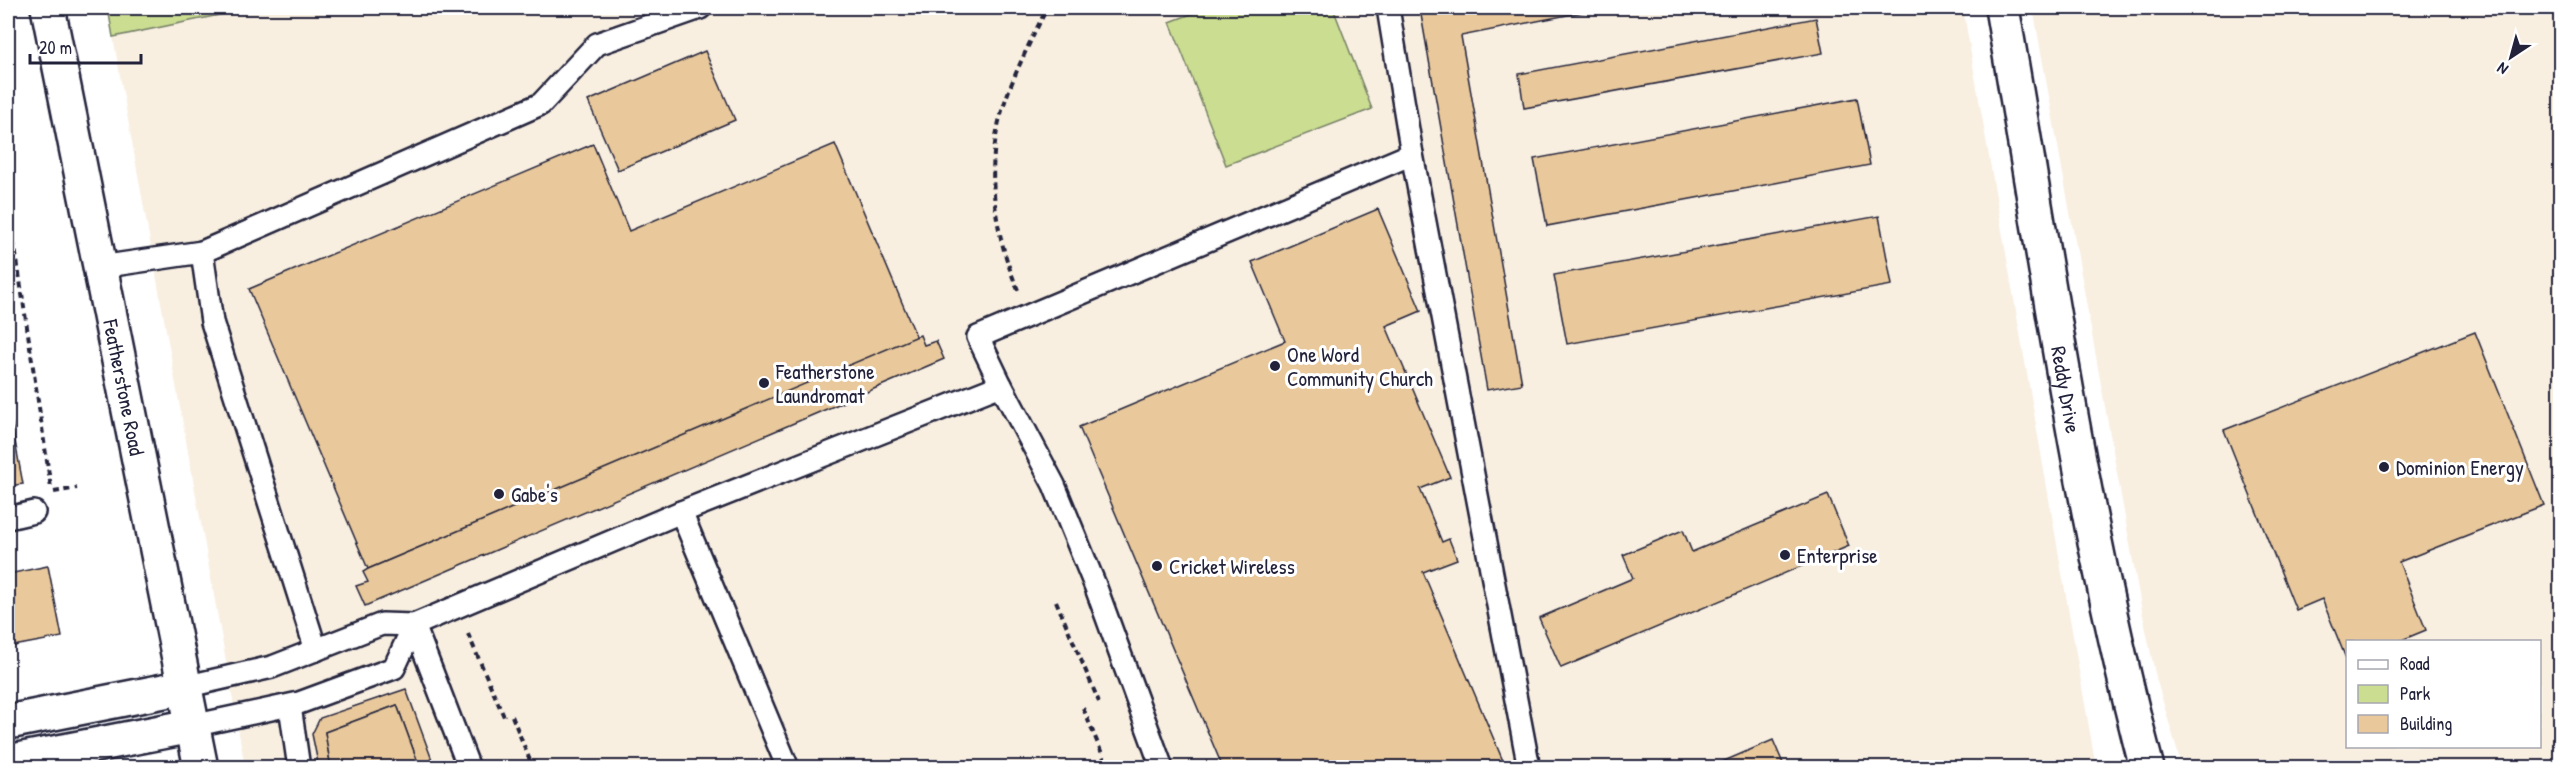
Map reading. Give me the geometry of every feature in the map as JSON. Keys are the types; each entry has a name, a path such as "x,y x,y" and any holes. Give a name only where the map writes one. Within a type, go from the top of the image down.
{"street":[{"name":"Featherstone Road","path":"48,8 201,768"},
{"name":"Reddy Drive","path":"2002,8 2091,521 2125,685 2147,768"},
{"path":"8,722 184,687"},
{"path":"8,762 192,726"}],"lane":[{"path":"100,267 202,252 541,104 597,44 700,8"},
{"path":"1388,8 1412,154 1529,768"},
{"path":"1162,768 1095,585 1058,496 978,338 1412,154"},
{"path":"202,252 212,322 316,650"},
{"path":"184,687 272,667 382,624 414,625 681,512 1001,385"},
{"path":"8,518 34,512"},
{"path":"681,512 788,768"},
{"path":"192,726 290,706 394,668 414,625"},
{"path":"414,625 469,768"},
{"path":"290,706 299,768"}],"path":[{"path":"1029,315 1008,268 997,219 995,148 1001,115 1011,87 1047,8"},
{"path":"8,210 51,492"},
{"path":"1056,601 1099,702"},
{"path":"457,607 505,719"},
{"path":"1083,708 1108,768"},
{"path":"512,716 533,768"}],"shaded area":[{"path":"253,8 1963,8 2096,767 245,767 113,37"},
{"path":"2033,8 2560,8 2560,767 2182,767 2156,678"}],"green space":[{"path":"108,8 253,8 113,37"},
{"path":"1207,8 1333,8 1372,109 1226,165 1170,22"}],"building":[{"path":"1603,8 1461,36 1522,384 1487,390 1420,9"},
{"path":"1816,18 1823,53 1524,108 1519,74"},
{"path":"705,51 735,120 618,170 588,101"},
{"path":"1857,98 1870,165 1547,226 1534,159"},
{"path":"593,144 629,231 835,144 917,338 368,569 249,289"},
{"path":"1378,209 1421,311 1386,326 1450,477 1420,489 1442,542 1449,539 1457,559 1423,572 1506,768 1223,768 1079,427 1285,341 1252,262"},
{"path":"1879,216 1892,285 1567,344 1554,275"},
{"name":"Dominion Energy","path":"2475,332 2544,505 2399,562 2426,630 2402,640 2346,640 2346,659 2322,599 2296,610 2224,430"},
{"path":"920,335 924,345 936,341 944,359 365,606 356,586 368,582 363,572 368,569"},
{"path":"8,404 23,484 8,486"},
{"path":"1828,495 1849,546 1561,668 1539,618 1633,578 1623,555 1683,530 1692,552"},
{"path":"48,566 62,637 8,647 8,574"},
{"path":"406,689 435,768 420,768 397,705 325,732 331,768 319,768 312,734 320,718"},
{"path":"397,705 420,768 331,768 325,732"},
{"path":"1773,740 1785,768 1708,768"}],"place":[{"name":"One Word Community Church","path":"1275,366"},
{"name":"Featherstone Laundromat","path":"764,383"},
{"name":"Dominion Energy","path":"2384,467"},
{"name":"Gabe's","path":"499,494"},
{"name":"Enterprise","path":"1785,555"},
{"name":"Cricket Wireless","path":"1157,566"}]}
